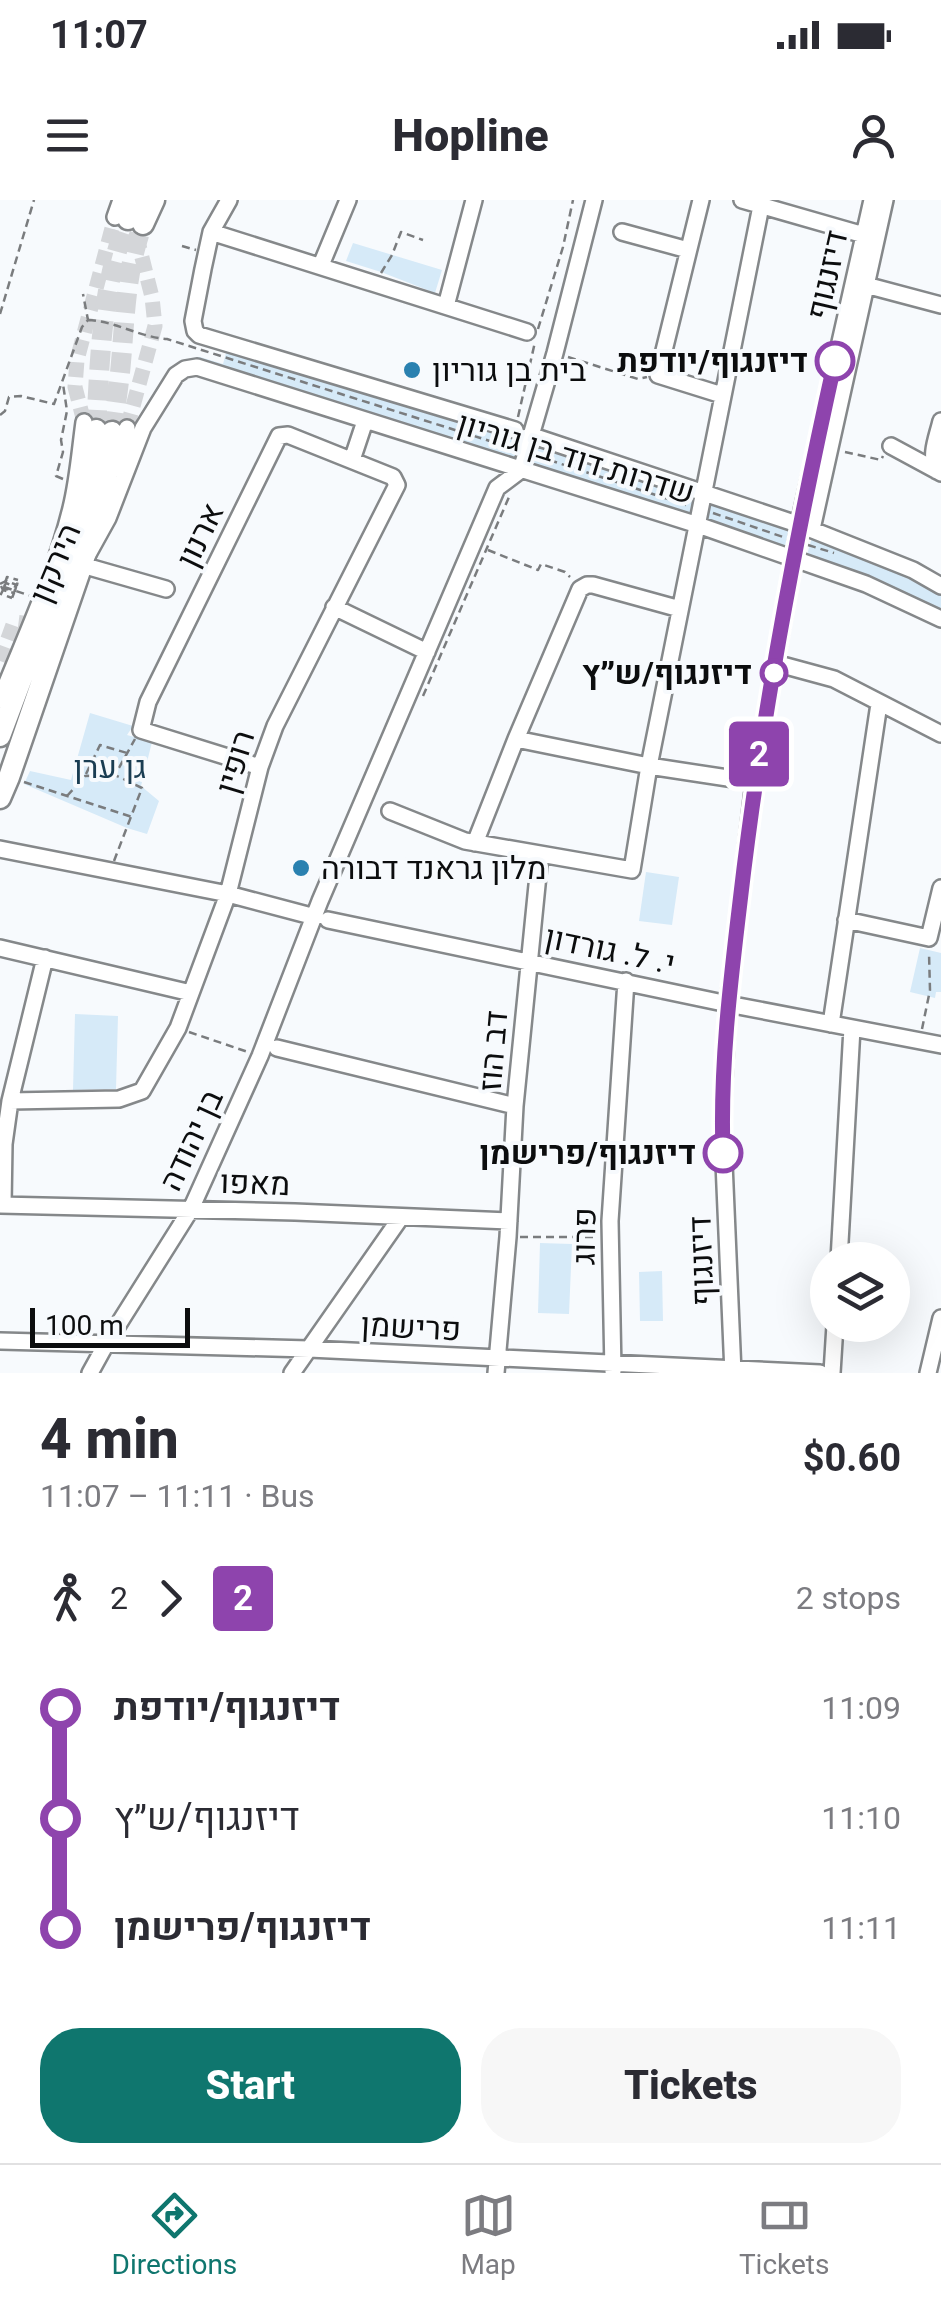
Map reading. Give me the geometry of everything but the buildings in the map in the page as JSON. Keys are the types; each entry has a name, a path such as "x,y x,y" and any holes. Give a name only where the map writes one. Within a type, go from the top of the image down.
{"main road":[{"path":"129,212 154,200"},
{"path":"82,565 105,488 105,428"},
{"name":"הירקון","path":"0,736 46,595 86,494 105,428"},
{"name":"הירקון","path":"0,798 82,565"}],"street":[{"path":"229,200 211,232 527,332"},
{"path":"321,266 348,200"},
{"path":"446,306 474,200"},
{"path":"521,470 526,453 523,432 555,352 594,200"},
{"path":"700,200 658,376 722,395"},
{"path":"742,200 864,235"},
{"name":"דיזנגוף","path":"733,1372 722,1116 728,1004 754,782 794,558 829,448 872,200"},
{"name":"דיזנגוף","path":"803,532 860,283 884,200"},
{"path":"390,810 465,841 632,870 649,766 761,206"},
{"name":"שדרות דוד בן גוריון","path":"211,232 194,321 195,330 206,338 523,432 700,509 794,558 866,584 941,620"},
{"path":"622,232 688,250"},
{"path":"860,283 941,304"},
{"name":"שדרות דוד בן גוריון","path":"190,367 521,470 803,532 915,571 941,586"},
{"name":"הירקון","path":"82,565 108,518 143,428 176,375 190,367"},
{"path":"352,460 365,420"},
{"path":"939,472 933,452 941,421"},
{"path":"0,700 46,595 76,483 105,428"},
{"name":"ארנון","path":"140,730 148,702 278,436 288,435 352,460"},
{"path":"891,446 939,472"},
{"name":"רופין","path":"10,1100 142,1092 178,1028 228,894 260,767 275,726 397,484 393,477 352,460"},
{"name":"בן יהודה","path":"90,1373 191,1209 321,918 497,488 521,470"},
{"path":"82,565 166,589"},
{"path":"475,843 575,583 680,609"},
{"path":"334,607 427,652"},
{"path":"776,662 834,680 941,734"},
{"path":"832,1024 879,704"},
{"path":"140,730 260,767"},
{"path":"516,738 649,766 754,782"},
{"name":"י. ל. גורדון","path":"0,849 228,894 321,918 728,1004 941,1045"},
{"name":"דב הוז","path":"496,1366 515,1106 540,855"},
{"path":"846,920 929,938 941,888"},
{"path":"0,948 191,993"},
{"path":"1,1205 10,1100 44,958"},
{"name":"פרוג","path":"613,1369 610,1221 626,981"},
{"path":"839,1242 852,1028"},
{"path":"277,1048 515,1106"},
{"name":"מאפו","path":"1,1205 509,1221"},
{"path":"292,1373 401,1216"},
{"path":"928,1373 941,1318"},
{"name":"פרישמן","path":"0,1340 421,1355 496,1366 820,1373"},
{"path":"832,1373 834,1342"},
{"path":"421,1355 421,1373"}],"path":[{"path":"0,314 34,200"},
{"path":"523,432 536,335 572,200"},
{"path":"376,283 400,232 423,240"},
{"path":"83,294 88,320"},
{"path":"0,415 8,397 54,404 82,327 88,320 99,320 700,509 803,532 846,557"},
{"path":"555,352 638,379 658,376"},
{"path":"63,382 68,412 56,476 76,483"},
{"path":"829,448 881,460 887,445 891,446"},
{"path":"488,550 538,570"},
{"path":"539,576 535,575 541,564 564,572 575,583"},
{"path":"12,598 2,594 1,586 8,577 18,580"},
{"path":"1,586 14,592 16,587 6,583 4,587 22,593 46,595"},
{"path":"115,774 140,730"},
{"path":"67,796 85,776 100,745 127,753"},
{"path":"85,776 115,774 142,788 111,870"},
{"path":"10,777 132,817"},
{"path":"920,1040 930,990 929,938"},
{"path":"178,1028 260,1056"},
{"path":"526,1237 604,1238"}],"green space":[{"path":"353,243 442,270 435,293 346,261"},
{"path":"206,337 530,435 798,524 791,558 519,463 189,367 188,359 200,357 223,364 226,353 203,345"},
{"path":"814,530 941,586 941,619 805,562"},
{"name":"גן ערן","path":"90,713 133,726 127,735 152,742 141,786 159,801 147,834 24,784 30,771 71,780"},
{"path":"646,872 679,877 672,925 639,921"},
{"path":"920,948 941,953 941,992 936,992 935,998 910,992"},
{"path":"75,1014 118,1016 116,1089 73,1090"},
{"path":"540,1243 572,1244 569,1314 538,1313"},
{"path":"662,1271 663,1321 640,1321 639,1272"}],"tunnel":[{"path":"84,422 75,387 77,360 115,217"},
{"path":"96,430 107,296 128,219"},
{"path":"112,432 130,275 143,224"},
{"path":"127,428 155,326 137,238"},
{"path":"0,661 14,622 30,624"}],"bus line":[{"name":"2","path":"723,1153 728,1004 754,782 802,511 835,361"}],"place":[{"name":"דיזנגוף/יודפת","path":"835,361"},
{"name":"בית בן גוריון","path":"412,370"},
{"name":"דיזנגוף/ש״ץ","path":"774,673"},
{"name":"מלון גראנד דבורה","path":"301,868"},
{"name":"דיזנגוף/פרישמן","path":"723,1153"}]}
